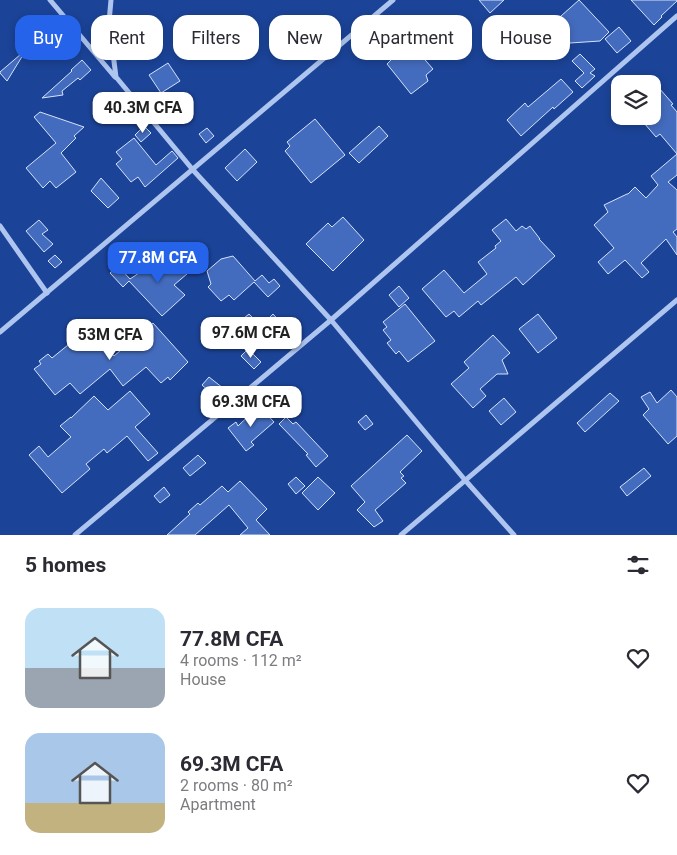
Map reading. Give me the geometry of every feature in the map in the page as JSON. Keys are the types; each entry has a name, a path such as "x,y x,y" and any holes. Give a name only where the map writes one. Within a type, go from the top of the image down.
{"street":[{"path":"50,0 193,170 331,320 465,480 514,535"},
{"path":"111,0 109,22 116,78"},
{"path":"0,332 394,0"},
{"path":"75,535 331,320 677,16"},
{"path":"0,226 47,293"},
{"path":"401,535 677,300"}],"building":[{"path":"479,0 504,0 490,13"},
{"path":"579,0 609,32 600,41 570,43 570,15 562,15"},
{"path":"631,0 677,0 677,1 654,25"},
{"path":"619,27 631,41 617,53 605,39"},
{"path":"580,54 595,69 590,73 595,76 582,88 575,81 584,73 572,61"},
{"path":"15,59 20,60 7,81 0,72"},
{"path":"82,60 91,70 80,80 78,78 62,91 63,95 42,98 72,71"},
{"path":"391,60 425,60 433,69 426,75 428,81 411,94 387,64"},
{"path":"168,63 180,81 161,93 149,75"},
{"path":"561,79 573,92 521,136 507,120 525,103 528,107"},
{"path":"661,90 673,104 671,105 677,112 677,154 660,134 656,137 646,125 661,125"},
{"path":"40,112 84,127 74,136 76,138 61,153 76,172 56,188 50,181 43,188 26,168 56,143 34,117"},
{"path":"315,119 345,155 311,183 285,151 290,146 287,142"},
{"path":"144,126 151,133 141,142 135,135"},
{"path":"379,126 388,136 359,163 349,153"},
{"path":"207,128 214,136 206,143 199,134"},
{"path":"134,138 156,165 172,151 178,158 145,187 138,177 131,182 116,164 122,159 116,152"},
{"path":"245,149 257,162 237,181 225,168"},
{"path":"677,154 677,175 668,182 677,190 677,229 673,232 677,237 677,255 666,239 641,263 649,272 642,278 625,260 608,274 598,262 614,248 594,225 608,212 604,205 628,194 635,187 646,198 658,185 651,176"},
{"path":"101,178 119,198 108,208 91,191"},
{"path":"343,217 364,240 333,271 306,244 328,223 332,227"},
{"path":"506,219 516,231 522,226 526,229 530,226 555,256 523,285 516,277 481,305 478,301 459,317 454,311 446,317 422,289 444,270 464,293 487,274 478,262 496,248 495,246 501,241 492,230"},
{"path":"39,220 48,230 42,234 53,244 44,252 26,231"},
{"path":"182,254 194,268 174,285 185,295 162,316 129,281 123,287 110,273 118,266 130,279 145,269 162,273"},
{"path":"55,255 62,262 55,268 48,261"},
{"path":"233,256 255,281 262,275 269,283 274,279 280,286 268,297 254,282 234,300 229,295 221,301 208,287 211,284 207,271 221,259"},
{"path":"399,286 409,298 399,307 389,295"},
{"path":"405,304 435,341 408,362 399,351 396,354 387,343 391,340 383,330 387,327 383,322"},
{"path":"249,314 259,324 248,334 238,323"},
{"path":"273,314 284,326 275,334 264,323"},
{"path":"538,314 557,338 538,353 519,329"},
{"path":"153,323 188,362 170,380 168,377 161,383 146,367 123,386 110,369 80,394 70,383 55,395 34,369 41,364 39,361 48,354 52,358 79,336 81,338 91,329 114,356"},
{"path":"493,335 510,353 502,360 508,374 497,374 480,389 486,396 473,408 451,384 469,368 464,362"},
{"path":"248,349 261,362 254,369 241,356"},
{"path":"209,377 228,392 219,400 202,385"},
{"path":"671,390 677,397 677,436 668,444 643,415 649,409 641,397 650,392 657,403"},
{"path":"130,391 150,414 135,427 158,453 148,461 127,436 107,453 104,449 86,464 90,469 62,493 29,455 39,446 48,457 71,437 60,426 94,396 108,410"},
{"path":"610,393 619,401 585,432 577,423"},
{"path":"504,398 516,412 501,425 489,411"},
{"path":"259,406 274,422 251,442 254,445 246,451 228,428 236,422 238,426"},
{"path":"366,415 373,424 365,430 358,422"},
{"path":"286,417 293,424 296,422 328,456 316,467 306,455 308,454 279,424"},
{"path":"407,435 422,451 400,472 404,476 401,478 406,483 375,510 383,521 374,527 357,510 365,502 351,486"},
{"path":"198,455 206,463 190,476 183,468"},
{"path":"644,468 651,476 627,496 620,487"},
{"path":"296,477 305,486 296,494 288,484"},
{"path":"318,477 335,493 318,510 302,493"},
{"path":"240,481 267,509 256,520 270,535 240,535 248,528 229,505 195,535 167,535 190,514 188,512 198,503 200,505 222,486 228,492"},
{"path":"164,487 170,495 160,503 154,496"}]}
